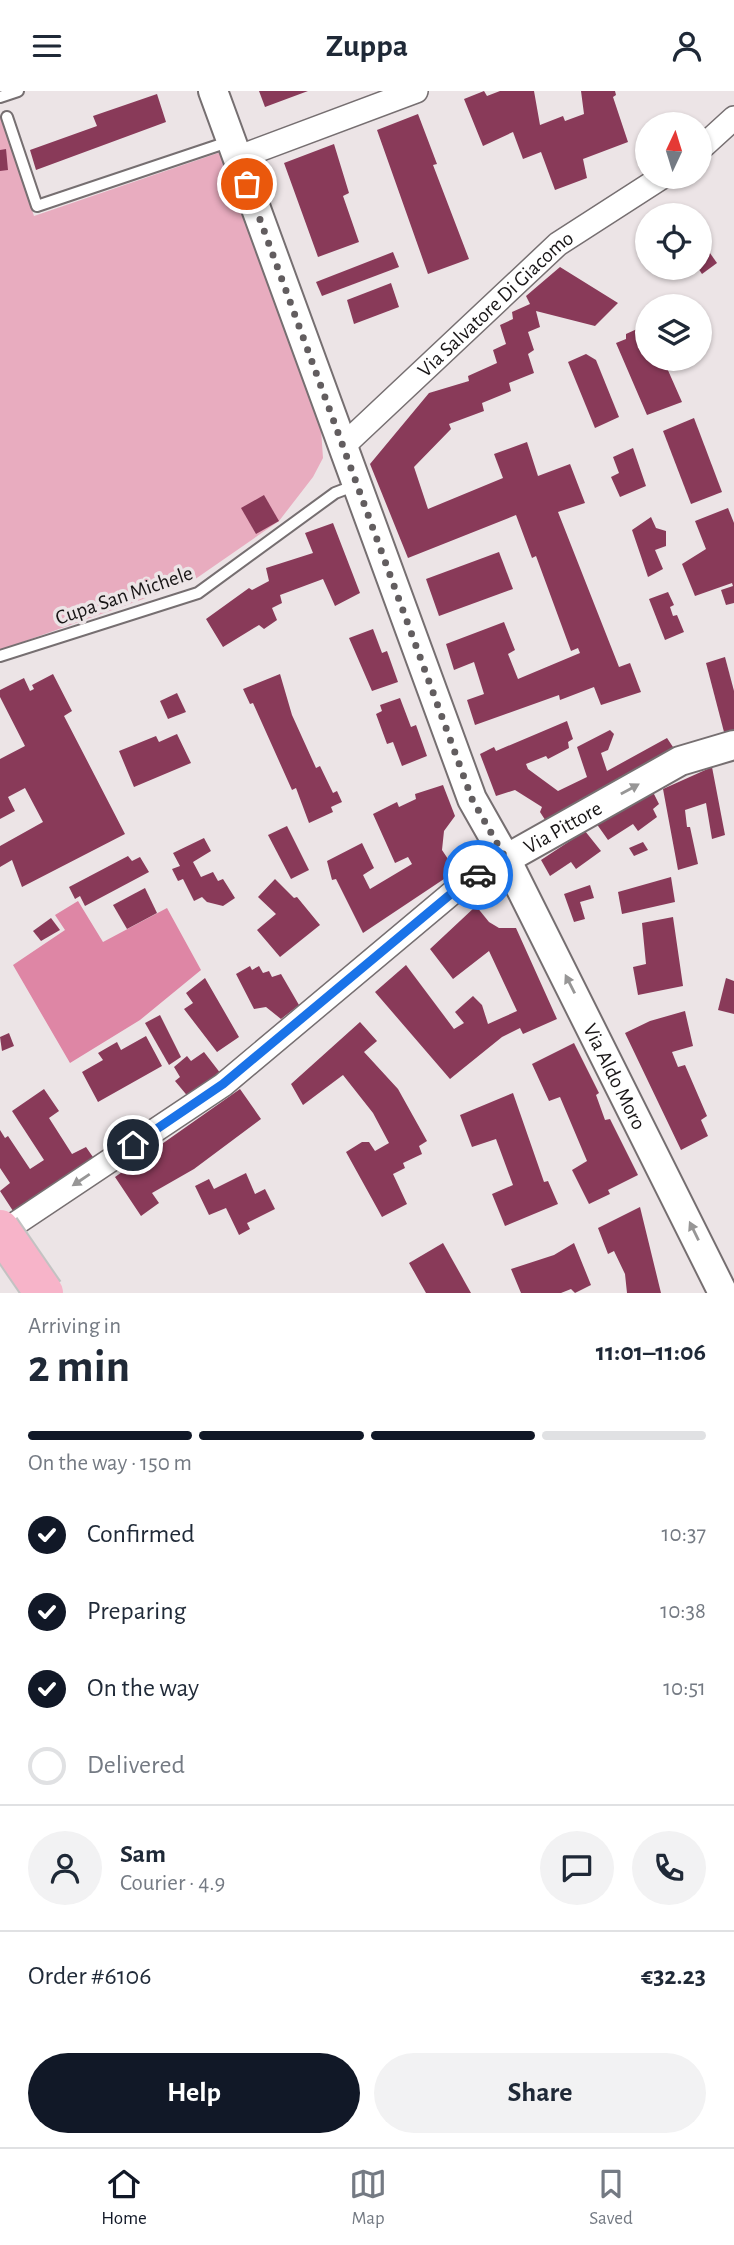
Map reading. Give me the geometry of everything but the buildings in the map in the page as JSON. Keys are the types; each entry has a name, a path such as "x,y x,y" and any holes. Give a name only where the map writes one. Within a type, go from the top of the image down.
{"highway":[{"path":"0,1232 44,1293"}],"street":[{"name":"Via Aldo Moro","path":"213,91 472,799 506,859 723,1293"},
{"path":"234,150 416,91"},
{"path":"712,138 734,118"},
{"name":"Via Salvatore Di Giacomo","path":"342,447 558,244 644,189"},
{"name":"Via Pittore","path":"0,1232 223,1084 464,883 680,761 734,745"}],"lane":[{"path":"0,97 18,91"},
{"path":"8,117 37,206 234,150"},
{"name":"Cupa San Michele","path":"0,656 198,593 335,493 356,485"}],"shaded area":[{"path":"0,116 34,216 221,152 321,429 323,458 313,477 279,521 191,582 0,650"},
{"path":"78,901 103,942 167,908 201,970 140,1020 70,1063 13,965 65,930 55,915"}],"way so far":[{"path":"247,184 472,799 506,859 478,875"}],"route":[{"path":"133,1145 223,1084 464,883 478,875"}]}
